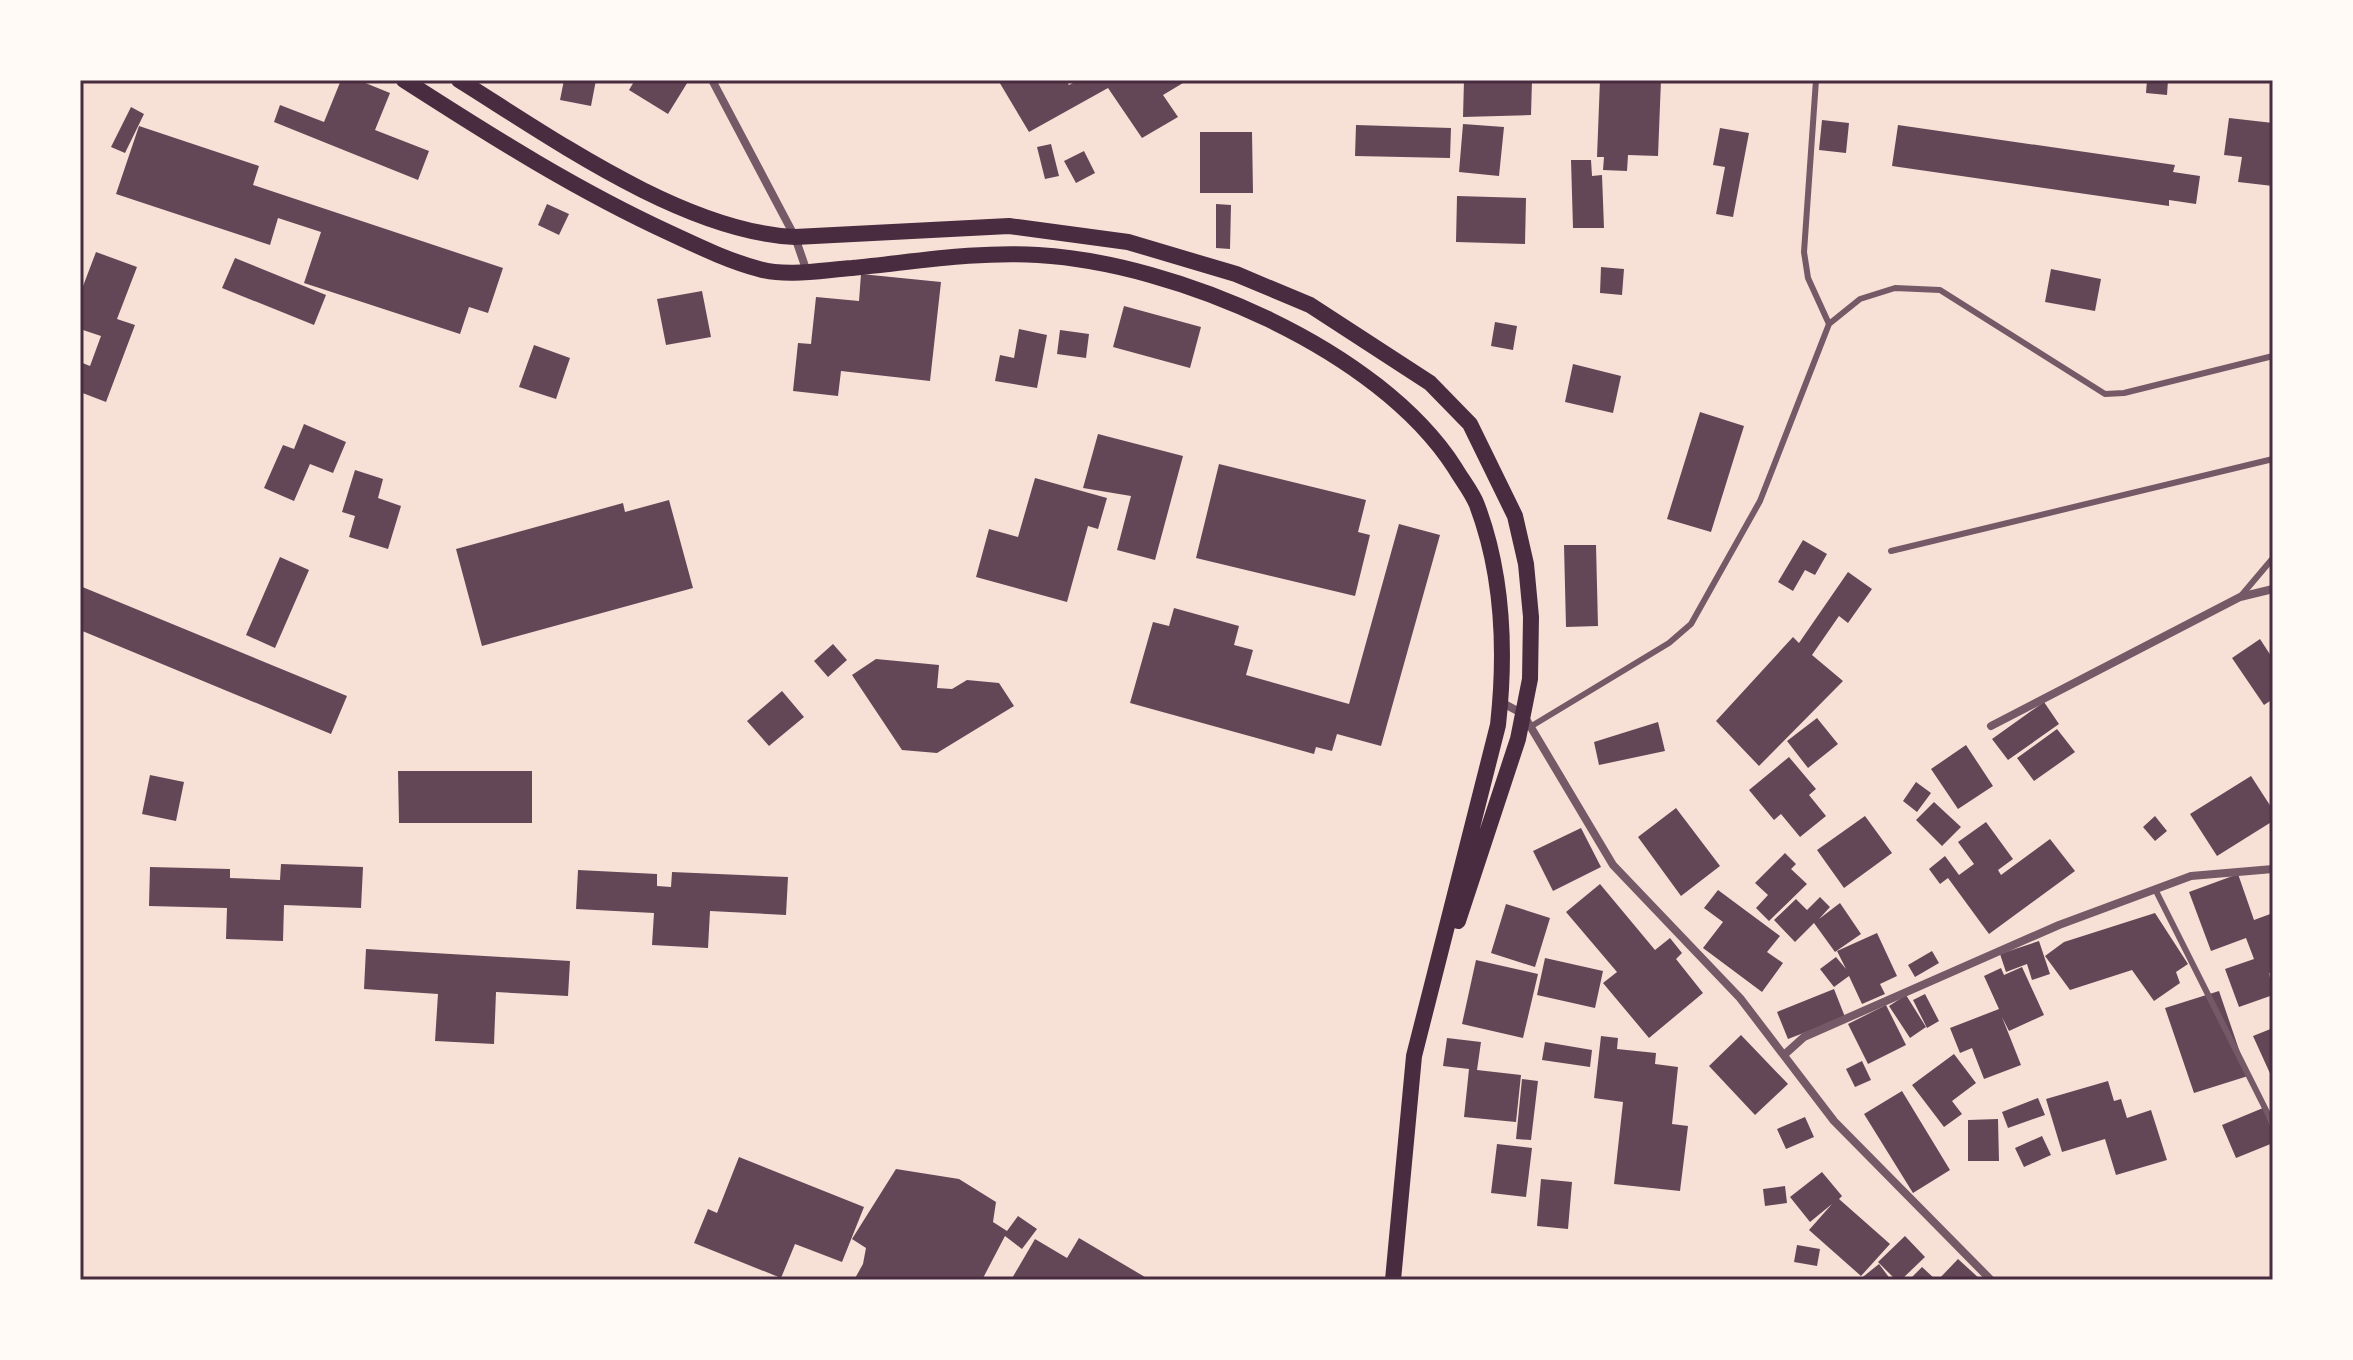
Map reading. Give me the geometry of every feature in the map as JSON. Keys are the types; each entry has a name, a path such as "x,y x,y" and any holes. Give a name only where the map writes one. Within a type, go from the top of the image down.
{"main road":[{"path":"404,80 512,149 635,217 762,270 807,272 987,254 1041,255 1111,265 1197,291 1278,324 1319,346 1374,383 1426,428 1476,502 1496,578 1501,622 1500,701 1498,725 1414,1056 1393,1280"},
{"path":"459,80 649,192 725,225 768,235 795,237 1009,226 1128,242 1236,274 1310,305 1430,383 1470,424 1515,516 1526,564 1531,617 1530,679 1526,720 1414,1056"}],"street":[{"path":"712,80 795,237 807,272"},
{"path":"1991,726 2240,597 2273,589"},
{"path":"1500,701 1526,720 1613,865 1740,998 1834,1121 1991,1280"},
{"path":"1784,1055 1804,1037 2059,925 2191,876 2273,869"}],"lane":[{"path":"1816,80 1804,252 1808,278 1829,324"},
{"path":"1526,720 1669,643 1691,624 1760,501 1829,324 1860,299 1895,288 1940,290 2105,394 2124,393 2273,356"},
{"path":"1891,551 2273,459"},
{"path":"2240,597 2273,558"},
{"path":"2155,889 2273,1124"}],"building":[{"path":"341,80 358,80 390,93 375,130 429,151 418,180 274,122 280,105 324,122"},
{"path":"564,80 596,80 591,106 560,100"},
{"path":"635,80 689,80 668,114 629,90"},
{"path":"998,80 1066,80 1069,85 1079,80 1188,80 1163,95 1178,117 1142,138 1108,88 1029,132"},
{"path":"1464,80 1532,80 1531,115 1463,117"},
{"path":"1600,80 1661,80 1658,156 1628,155 1627,171 1603,170 1604,157 1597,157"},
{"path":"2147,80 2168,80 2167,95 2146,93"},
{"path":"131,107 144,114 125,153 111,147"},
{"path":"2229,118 2273,123 2273,186 2238,182 2242,157 2224,155"},
{"path":"1822,120 1849,123 1846,153 1819,150"},
{"path":"1463,124 1504,127 1499,176 1459,172"},
{"path":"1356,125 1451,128 1450,158 1355,156"},
{"path":"1898,125 2175,165 2173,172 2200,176 2196,204 2169,200 2169,206 1892,166"},
{"path":"139,126 259,166 253,185 503,268 488,313 469,307 460,334 304,283 321,232 278,218 270,245 116,194"},
{"path":"1720,128 1749,133 1733,217 1716,214 1725,167 1713,165"},
{"path":"1200,132 1252,132 1253,193 1200,193"},
{"path":"1051,144 1059,176 1045,179 1037,147"},
{"path":"1084,151 1095,173 1076,183 1064,161"},
{"path":"1571,160 1591,160 1592,176 1602,175 1604,228 1573,228"},
{"path":"1457,196 1526,198 1525,244 1456,242"},
{"path":"547,204 569,214 559,235 538,225"},
{"path":"1216,204 1231,205 1230,249 1216,248"},
{"path":"96,252 137,267 117,319 135,325 106,402 80,392 80,362 90,366 101,336 80,329 80,294"},
{"path":"235,258 326,295 314,325 222,288"},
{"path":"1601,267 1624,269 1622,295 1600,293"},
{"path":"2051,269 2101,279 2095,311 2045,302"},
{"path":"861,274 941,282 930,381 841,371 838,396 793,391 798,343 811,344 816,297 859,301"},
{"path":"702,291 711,337 666,345 657,299"},
{"path":"1124,306 1201,327 1190,368 1113,347"},
{"path":"1495,322 1517,326 1513,350 1491,346"},
{"path":"1019,329 1047,335 1037,388 995,381 1000,355 1014,358"},
{"path":"1060,330 1089,334 1086,358 1057,354"},
{"path":"534,345 570,358 556,399 519,387"},
{"path":"1573,364 1621,376 1613,413 1565,402"},
{"path":"1700,412 1744,426 1711,532 1667,519"},
{"path":"304,424 346,442 333,473 310,464 294,501 264,488 283,445 294,449"},
{"path":"1098,434 1183,456 1155,560 1117,550 1131,496 1083,488"},
{"path":"1219,464 1366,500 1358,532 1370,535 1355,596 1196,558"},
{"path":"355,470 383,479 378,498 401,506 388,549 349,537 355,516 342,512"},
{"path":"1035,478 1107,498 1098,529 1088,526 1067,602 976,577 989,529 1018,537"},
{"path":"669,500 693,588 482,646 456,549 623,503 625,512"},
{"path":"1399,524 1440,535 1381,746 1337,734 1332,751 1316,747 1314,754 1130,703 1153,622 1169,626 1174,608 1239,626 1234,645 1253,650 1246,675 1349,704"},
{"path":"1803,540 1827,554 1815,575 1805,570 1793,591 1778,582"},
{"path":"1564,545 1596,545 1598,626 1566,627"},
{"path":"280,557 309,570 275,648 246,635"},
{"path":"1848,572 1872,589 1848,623 1839,616 1812,655 1843,681 1759,766 1716,721 1793,637 1799,643"},
{"path":"80,586 347,696 331,734 80,630"},
{"path":"2260,639 2273,659 2273,699 2264,705 2232,658"},
{"path":"833,644 847,660 828,677 814,661"},
{"path":"876,659 939,665 937,688 952,689 967,680 999,683 1014,706 937,753 902,750 852,675"},
{"path":"782,691 804,717 769,746 747,721"},
{"path":"2044,702 2059,724 2008,760 1992,739"},
{"path":"1817,718 1838,744 1808,768 1787,741"},
{"path":"1658,722 1665,751 1599,765 1594,742"},
{"path":"2057,729 2075,752 2034,781 2017,758"},
{"path":"1966,745 1993,786 1958,809 1931,769"},
{"path":"1789,757 1816,789 1809,795 1826,816 1800,837 1781,814 1774,820 1749,790"},
{"path":"398,771 532,771 532,823 399,823"},
{"path":"150,775 184,782 176,821 142,814"},
{"path":"2251,776 2273,810 2273,821 2217,856 2190,814"},
{"path":"1916,782 1931,793 1917,812 1903,801"},
{"path":"1934,802 1961,827 1942,846 1916,820"},
{"path":"1676,808 1720,866 1681,896 1638,837"},
{"path":"1865,816 1892,853 1844,888 1817,850"},
{"path":"2155,816 2167,831 2155,841 2143,827"},
{"path":"1986,822 2013,859 1998,870 2001,875 2050,839 2075,871 1989,934 1948,878 1940,884 1929,869 1945,856 1959,875 1974,864 1958,842"},
{"path":"1581,828 1601,867 1553,891 1533,851"},
{"path":"1785,853 1796,864 1791,869 1807,884 1769,921 1756,908 1768,895 1755,883"},
{"path":"281,864 363,867 361,908 284,905 283,941 226,939 227,908 149,906 150,867 230,869 230,878 280,880"},
{"path":"578,870 657,874 657,886 671,887 672,872 788,877 786,915 710,911 708,948 652,945 654,913 576,909"},
{"path":"2238,874 2254,920 2273,913 2273,972 2269,973 2273,995 2239,1007 2225,969 2254,959 2246,938 2211,951 2189,892"},
{"path":"1600,884 1655,950 1670,938 1682,953 1676,959 1703,993 1649,1038 1603,983 1617,972 1566,912"},
{"path":"1718,890 1780,936 1767,952 1783,963 1762,992 1703,948 1723,922 1704,908"},
{"path":"1820,897 1830,907 1819,919 1840,903 1861,934 1835,952 1814,923 1795,942 1774,920 1796,899 1807,910"},
{"path":"1506,904 1550,918 1535,967 1491,953"},
{"path":"2155,913 2188,964 2176,972 2180,983 2154,1001 2132,970 2070,990 2045,956 2064,942"},
{"path":"1877,933 1897,976 1880,984 1885,994 1862,1004 1849,976 1834,987 1820,969 1836,957 1846,969 1837,951"},
{"path":"2039,941 2050,974 2032,980 2027,964 2006,972 2000,954"},
{"path":"366,949 570,961 568,996 496,992 494,1044 435,1041 438,994 364,989"},
{"path":"1932,951 1939,963 1915,977 1908,965"},
{"path":"1545,958 1603,971 1595,1008 1537,995"},
{"path":"1476,960 1538,974 1523,1038 1462,1024"},
{"path":"2022,967 2044,1015 2009,1031 2002,1017 2021,1065 1984,1079 1972,1048 1960,1053 1950,1028 1999,1009 1984,976 2001,968 2004,975"},
{"path":"1834,989 1845,1017 1788,1039 1777,1012"},
{"path":"2219,991 2248,1076 2194,1093 2165,1008"},
{"path":"1925,994 1939,1021 1927,1028 1913,1000"},
{"path":"1906,995 1926,1027 1910,1038 1889,1006"},
{"path":"1886,1005 1906,1045 1868,1064 1848,1024"},
{"path":"2273,1028 2273,1080 2253,1036"},
{"path":"1741,1035 1788,1084 1755,1115 1709,1066"},
{"path":"1601,1036 1618,1038 1617,1049 1656,1053 1655,1064 1678,1067 1672,1124 1688,1126 1680,1191 1614,1184 1623,1102 1594,1098"},
{"path":"1447,1038 1481,1042 1477,1070 1521,1075 1516,1122 1464,1117 1469,1069 1443,1066"},
{"path":"1545,1042 1592,1050 1590,1067 1542,1060"},
{"path":"1954,1054 1976,1083 1952,1101 1962,1114 1944,1127 1912,1085"},
{"path":"1862,1061 1871,1080 1855,1087 1846,1069"},
{"path":"1522,1079 1538,1081 1531,1140 1516,1139"},
{"path":"2108,1081 2114,1101 2121,1099 2127,1118 2151,1110 2167,1160 2116,1175 2105,1139 2062,1152 2046,1099"},
{"path":"1902,1091 1950,1170 1913,1193 1864,1114"},
{"path":"2038,1098 2045,1115 2008,1128 2002,1112"},
{"path":"2263,1108 2273,1132 2273,1143 2236,1158 2222,1125"},
{"path":"1805,1117 1814,1137 1786,1149 1777,1129"},
{"path":"1998,1119 1999,1161 1968,1161 1968,1120"},
{"path":"2042,1136 2051,1155 2024,1167 2015,1148"},
{"path":"1497,1144 1532,1148 1526,1197 1491,1193"},
{"path":"739,1157 864,1207 842,1262 795,1244 781,1278 694,1243 708,1209 717,1213"},
{"path":"896,1169 959,1179 996,1202 993,1222 1007,1231 1018,1216 1037,1229 1022,1249 1005,1236 982,1280 854,1280 863,1264 866,1248 852,1239"},
{"path":"1822,1172 1842,1196 1839,1199 1890,1244 1861,1276 1809,1230 1832,1204 1810,1222 1790,1197"},
{"path":"1541,1179 1572,1182 1568,1229 1537,1226"},
{"path":"1785,1186 1787,1203 1765,1206 1763,1189"},
{"path":"1905,1236 1925,1257 1901,1280 1896,1280 1878,1262"},
{"path":"1079,1238 1150,1280 1011,1280 1035,1239 1067,1258"},
{"path":"1797,1245 1820,1249 1817,1266 1794,1262"},
{"path":"1958,1259 1981,1280 1938,1280"},
{"path":"1879,1264 1891,1280 1859,1280"},
{"path":"1922,1267 1936,1280 1909,1280"}]}
